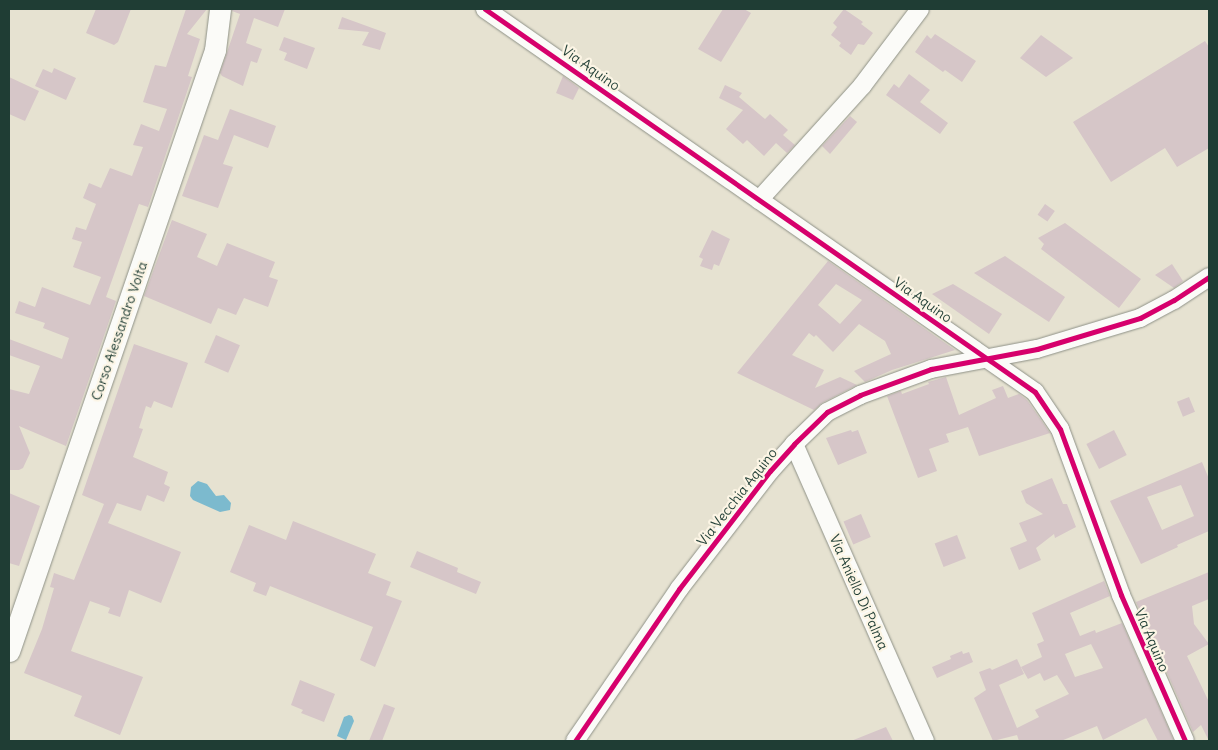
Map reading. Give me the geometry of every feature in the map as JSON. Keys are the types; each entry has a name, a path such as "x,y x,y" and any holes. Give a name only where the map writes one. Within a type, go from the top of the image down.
{"main road":[{"name":"Corso Alessandro Volta","path":"9,651 215,50 220,9"}],"street":[{"name":"Via Aquino","path":"485,9 1035,392 1060,429 1121,594 1184,741"},
{"path":"759,200 862,86 920,9"},
{"name":"Via Vecchia Aquino","path":"575,741 679,589 770,471 827,412 860,395 930,369 989,360 1037,349 1140,318 1174,300 1209,277"},
{"name":"Via Aniello Di Palma","path":"794,444 925,741"}],"water":[{"path":"198,481 207,484 216,496 224,495 231,503 230,510 220,512 193,500 190,496 191,487"},
{"path":"352,716 354,721 346,740 337,736 344,717"}],"building":[{"path":"96,9 131,9 118,42 114,45 86,33"},
{"path":"186,9 207,9 187,34 200,39 188,76 192,77 148,207 139,204 106,297 116,301 66,446 19,426 30,453 23,468 9,470 9,389 29,394 40,366 9,355 9,339 62,359 69,338 43,328 45,323 15,313 19,301 35,307 42,287 90,305 101,277 73,267 82,242 72,239 76,227 86,230 96,204 83,198 89,183 101,188 110,168 132,176 143,147 133,145 141,124 159,131 167,109 143,102 155,65 166,67"},
{"path":"232,9 285,9 278,27 254,18 246,43 262,49 257,63 251,61 243,86 222,76 220,73 240,14 232,11"},
{"path":"723,9 744,9 751,13 721,62 698,49"},
{"path":"844,9 863,22 861,24 873,33 864,45 858,44 851,55 839,46 841,43 831,35 837,27 833,23"},
{"path":"342,17 386,33 380,50 362,45 369,32 338,29"},
{"path":"935,34 976,61 962,82 945,70 943,72 915,52 927,35 931,39"},
{"path":"1041,35 1073,58 1046,77 1020,58"},
{"path":"284,37 315,48 307,69 284,60 287,53 279,50"},
{"path":"1205,41 1209,47 1209,148 1177,167 1165,148 1111,182 1073,122"},
{"path":"54,68 76,78 66,100 35,86 43,69 52,73"},
{"path":"909,74 930,90 920,102 948,123 940,134 886,95 894,84 899,88"},
{"path":"563,76 579,88 573,100 556,93"},
{"path":"9,77 39,91 25,121 9,114"},
{"path":"725,85 742,93 739,97 765,119 770,114 788,130 783,135 795,145 787,153 776,143 764,156 747,140 743,144 726,129 743,110 719,98"},
{"path":"230,109 276,126 268,148 234,135 223,164 233,167 218,208 182,196 204,135 218,140"},
{"path":"850,116 857,122 830,154 822,146"},
{"path":"1045,204 1055,211 1047,222 1038,215"},
{"path":"172,220 207,234 197,257 217,266 227,243 275,262 269,277 278,280 268,307 244,298 236,315 218,308 211,324 144,296"},
{"path":"1065,223 1141,279 1119,308 1041,249 1044,244 1038,238"},
{"path":"712,230 730,239 719,266 714,264 712,270 700,266 703,259 699,257"},
{"path":"1005,256 1065,297 1049,322 974,273"},
{"path":"828,261 955,350 892,370 865,382 854,371 891,354 885,341 859,324 833,352 816,335 814,337 809,333 792,355 824,370 815,388 840,377 857,385 822,403 814,410 737,373","holes":["836,284 862,300 840,324 818,305"]},
{"path":"1172,264 1183,281 1174,288 1155,275"},
{"path":"953,284 1002,314 989,334 932,294"},
{"path":"216,335 240,345 228,373 204,363"},
{"path":"134,344 188,363 172,408 154,401 151,408 146,406 139,428 143,429 133,457 168,472 164,484 170,487 164,502 147,495 141,511 117,503 108,523 181,552 161,603 129,590 120,617 108,613 110,608 90,601 71,651 143,677 120,735 74,716 82,696 24,673 42,629 54,588 50,587 54,573 74,580 104,504 82,495"},
{"path":"946,377 959,415 996,398 992,390 1003,386 1008,398 1019,394 1027,400 1050,433 979,456 968,427 946,434 949,442 929,449 937,471 918,478 887,396 901,391 902,394 929,384 928,382"},
{"path":"1189,397 1195,412 1183,417 1177,402"},
{"path":"851,430 852,432 858,430 867,453 838,465 826,438"},
{"path":"1114,430 1127,455 1099,469 1086,444"},
{"path":"1202,462 1209,479 1209,531 1141,564 1110,501","holes":["1181,485 1194,516 1162,530 1147,497"]},
{"path":"1052,478 1063,504 1067,504 1076,527 1055,538 1054,534 1036,548 1041,560 1019,570 1010,548 1027,541 1019,523 1043,514 1026,503 1021,491"},
{"path":"9,493 40,506 19,566 9,563"},
{"path":"861,514 871,537 853,544 844,521"},
{"path":"293,521 376,554 368,573 391,582 386,595 402,601 375,667 360,660 373,627 270,586 266,596 253,591 256,583 230,572 249,525 286,540"},
{"path":"957,535 966,558 944,567 935,544"},
{"path":"417,551 458,568 457,572 481,582 476,594 410,567"},
{"path":"1209,572 1209,599 1192,606 1194,624 1209,644 1187,656 1209,702 1209,741 1201,725 1193,732 1136,602"},
{"path":"1104,581 1110,596 1070,613 1080,636 1095,630 1096,633 1122,623 1174,741 1158,741 1146,718 1103,740 1097,726 1061,741 1019,741 1017,735 993,741 974,698 986,690 979,672 990,668 992,670 1017,659 1024,674 999,685 1017,728 1039,717 1035,710 1069,694 1057,675 1044,681 1040,673 1028,679 1021,667 1042,657 1037,644 1044,641 1032,613","holes":["1091,644 1103,668 1075,677 1065,654"]},
{"path":"962,651 963,654 969,652 973,662 937,678 932,667 951,659 950,656"},
{"path":"300,680 335,694 324,722 301,713 303,710 291,705"},
{"path":"384,704 395,708 382,741 369,741"},
{"path":"886,727 893,741 851,741"}],"cycle path":[{"path":"485,9 1035,392 1060,429 1121,595 1185,741"},
{"path":"575,741 679,589 770,471 827,412 860,395 931,369 1037,349 1140,318 1174,300 1209,277"}]}
